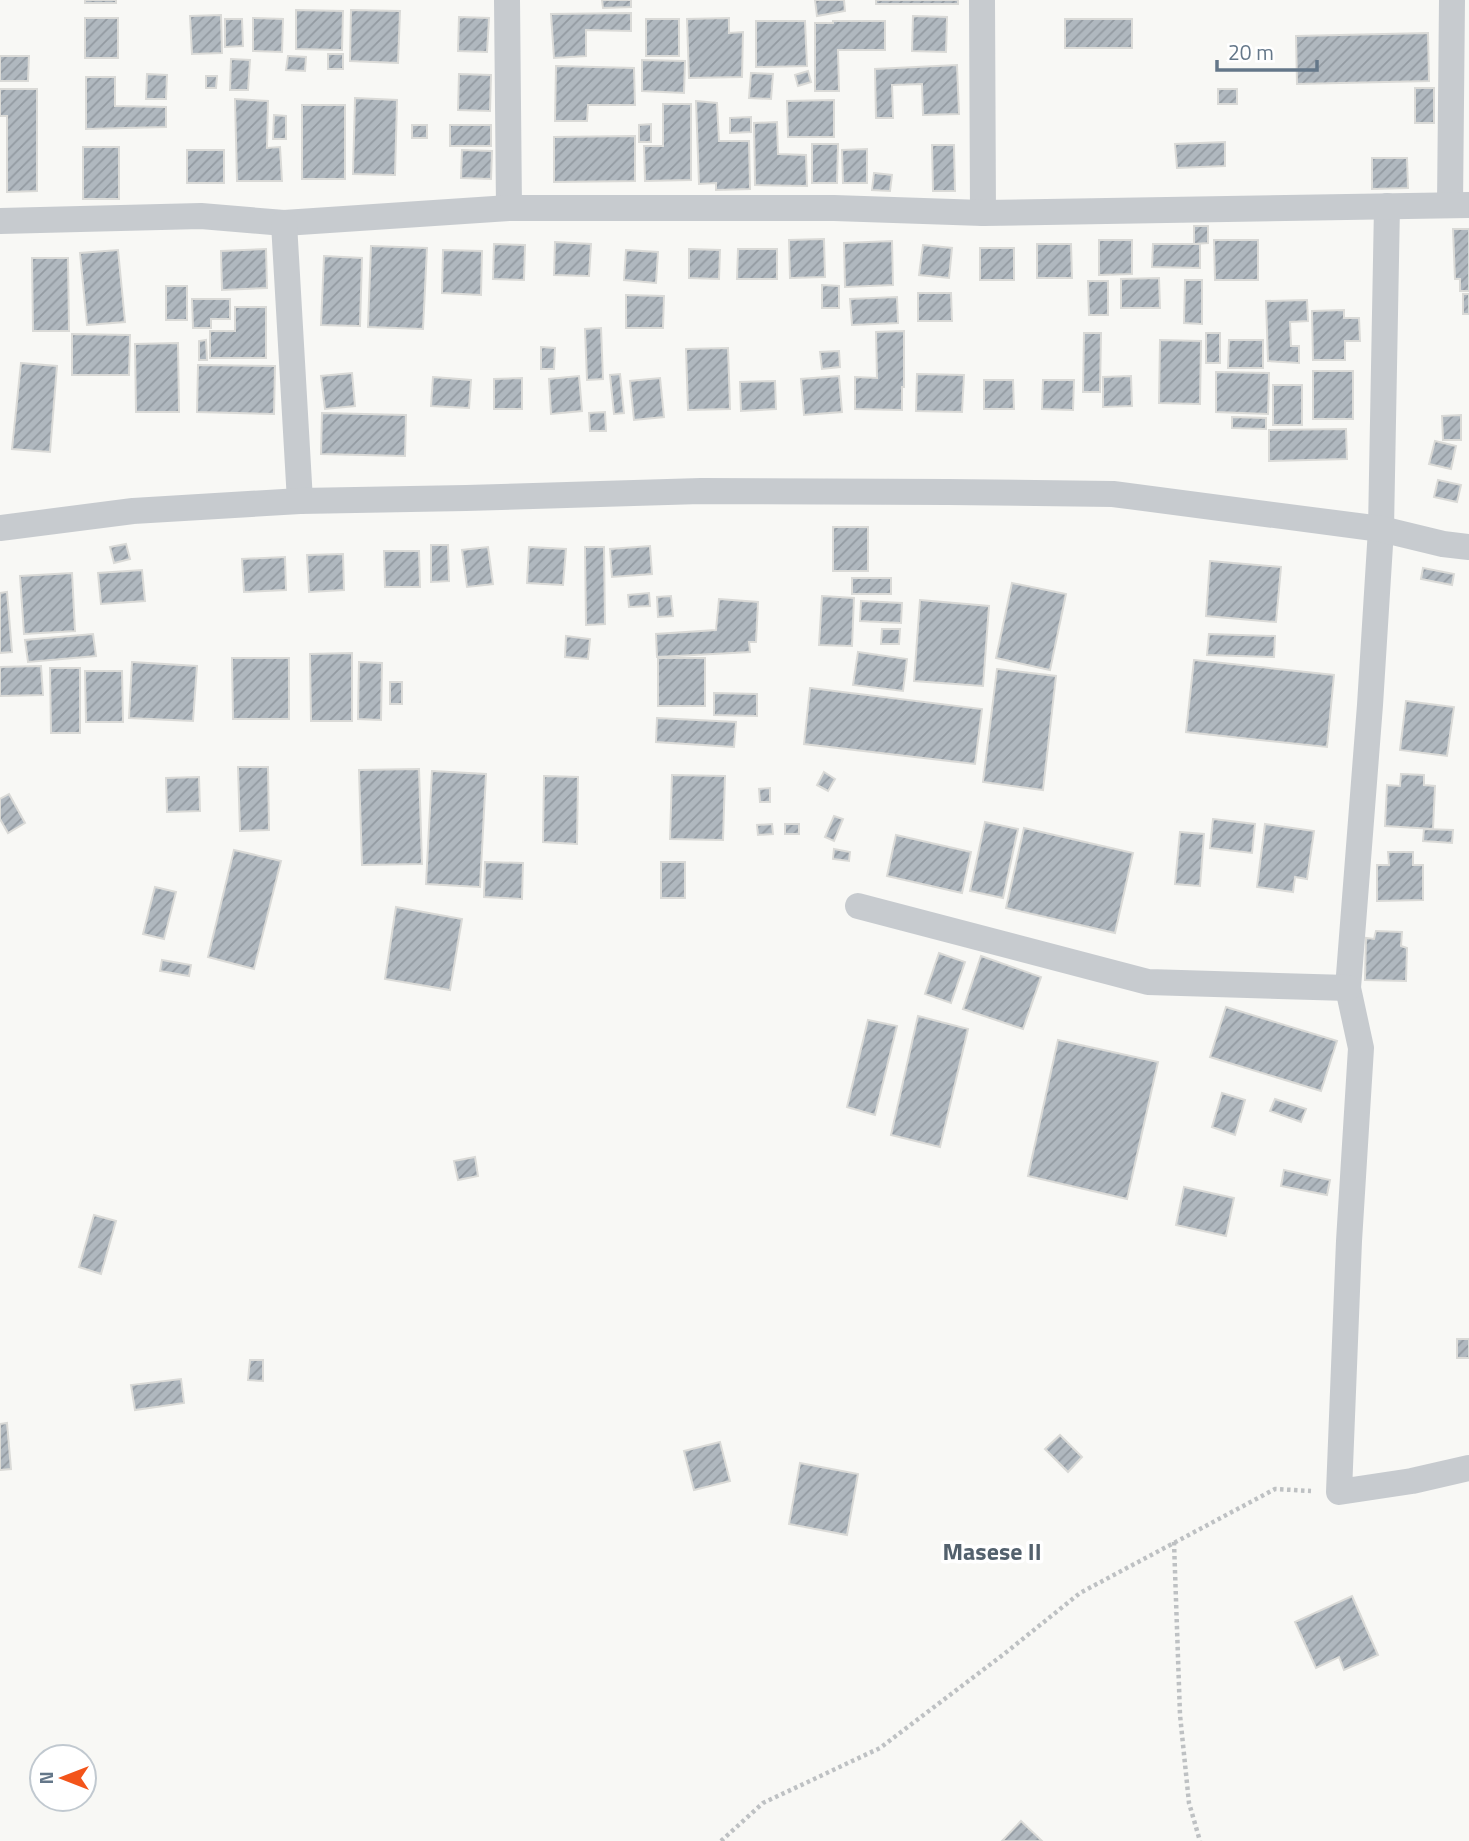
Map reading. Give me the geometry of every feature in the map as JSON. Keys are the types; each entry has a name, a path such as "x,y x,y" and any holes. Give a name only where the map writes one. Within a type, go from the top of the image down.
{"street":[{"path":"507,0 509,208"},
{"path":"982,0 983,212"},
{"path":"0,221 201,216 284,223 509,208 834,208 983,212 1460,205 1452,0"},
{"path":"1387,206 1381,529 1348,988 1361,1048 1349,1241 1339,1492 1412,1481 1469,1468"},
{"path":"284,223 300,501"},
{"path":"0,528 132,511 300,501 701,491 1112,494 1381,529 1469,548"},
{"path":"858,906 1148,982 1348,988"}],"path":[{"path":"721,1841 763,1803 880,1748 1080,1593 1275,1489 1339,1492"},
{"path":"1174,1542 1180,1715 1189,1803 1200,1841"}],"building":[{"path":"85,0 116,0 116,3 85,3"},
{"path":"602,0 631,0 631,7 603,8"},
{"path":"815,0 844,0 845,11 817,16"},
{"path":"876,0 958,0 958,4 876,4"},
{"path":"296,10 343,11 342,50 296,49"},
{"path":"351,10 400,11 398,63 350,61"},
{"path":"631,13 631,31 586,30 586,56 554,58 551,14"},
{"path":"221,15 222,53 192,54 190,16"},
{"path":"913,16 947,17 946,52 912,51"},
{"path":"459,17 489,18 487,52 458,51"},
{"path":"85,18 118,18 118,58 85,58"},
{"path":"253,18 283,19 282,52 253,51"},
{"path":"729,18 729,33 743,32 742,77 689,78 687,19"},
{"path":"225,19 242,19 243,46 225,47"},
{"path":"646,19 679,19 679,56 646,56"},
{"path":"1065,19 1132,19 1132,48 1065,48"},
{"path":"756,21 805,21 807,66 756,67"},
{"path":"885,21 885,50 838,50 839,91 815,91 815,23"},
{"path":"1428,33 1429,81 1297,84 1296,36"},
{"path":"328,54 343,54 343,69 328,69"},
{"path":"0,56 29,56 28,81 0,81"},
{"path":"288,56 306,57 305,71 286,70"},
{"path":"231,59 250,60 248,90 230,90"},
{"path":"642,60 685,61 684,93 642,91"},
{"path":"957,65 959,114 923,115 922,84 892,85 893,118 876,118 875,69"},
{"path":"556,66 634,68 635,105 588,105 587,121 555,121"},
{"path":"808,71 811,82 798,86 795,75"},
{"path":"751,73 773,74 771,99 749,98"},
{"path":"147,74 167,75 166,99 146,99"},
{"path":"459,74 491,75 490,111 458,110"},
{"path":"206,76 217,76 216,88 206,88"},
{"path":"86,77 115,77 115,106 166,107 166,127 86,129"},
{"path":"1415,88 1434,88 1434,123 1415,123"},
{"path":"0,89 37,89 37,191 7,192 7,116 0,116"},
{"path":"1218,89 1237,89 1237,104 1218,104"},
{"path":"355,98 397,100 395,175 353,174"},
{"path":"235,99 268,101 267,148 280,147 282,181 237,181"},
{"path":"834,100 834,137 788,137 787,101"},
{"path":"696,101 717,103 719,141 749,141 750,189 716,190 716,183 699,184"},
{"path":"663,104 691,104 691,180 645,181 644,146 663,146"},
{"path":"302,105 345,105 345,179 302,179"},
{"path":"274,115 286,116 286,139 273,139"},
{"path":"751,117 751,132 730,133 730,118"},
{"path":"777,122 778,154 806,155 807,186 755,185 754,123"},
{"path":"651,124 651,142 639,142 639,125"},
{"path":"412,125 427,125 427,138 412,138"},
{"path":"450,125 491,125 491,146 450,146"},
{"path":"635,136 635,181 554,182 554,137"},
{"path":"1225,142 1225,166 1177,168 1175,144"},
{"path":"812,144 838,144 837,183 812,183"},
{"path":"932,145 954,145 955,191 933,191"},
{"path":"83,147 119,147 119,199 83,199"},
{"path":"867,149 867,183 843,183 842,150"},
{"path":"187,150 224,150 224,183 187,183"},
{"path":"462,150 492,151 491,179 461,178"},
{"path":"1372,158 1407,158 1408,188 1372,189"},
{"path":"874,173 892,175 890,191 872,190"},
{"path":"1194,226 1208,226 1208,243 1194,244"},
{"path":"1453,229 1469,229 1469,291 1460,291 1460,279 1455,279"},
{"path":"824,239 825,277 790,278 789,240"},
{"path":"1099,240 1132,240 1132,274 1099,275"},
{"path":"1214,240 1258,240 1258,280 1215,280"},
{"path":"892,241 893,285 845,287 844,243"},
{"path":"555,242 591,244 589,276 554,275"},
{"path":"494,244 525,245 524,280 493,279"},
{"path":"1037,244 1071,244 1072,278 1037,278"},
{"path":"1153,244 1200,244 1200,268 1152,267"},
{"path":"923,245 952,248 949,278 919,275"},
{"path":"371,246 427,248 423,329 368,327"},
{"path":"980,248 1014,248 1014,280 980,280"},
{"path":"266,249 267,288 222,290 221,251"},
{"path":"689,249 720,250 719,279 689,278"},
{"path":"738,249 777,249 777,279 737,279"},
{"path":"118,250 125,322 87,325 80,253"},
{"path":"443,250 482,251 481,295 442,293"},
{"path":"626,250 658,252 656,283 624,280"},
{"path":"324,256 362,258 360,326 321,325"},
{"path":"32,258 68,258 69,331 33,331"},
{"path":"1159,278 1160,308 1121,308 1121,279"},
{"path":"1185,280 1202,280 1202,324 1184,323"},
{"path":"1088,281 1108,281 1108,315 1089,315"},
{"path":"822,285 839,286 839,308 822,308"},
{"path":"166,286 187,286 187,320 166,320"},
{"path":"918,293 951,293 952,321 918,321"},
{"path":"1463,294 1469,294 1469,314 1463,314"},
{"path":"626,295 664,296 663,328 626,328"},
{"path":"897,297 898,323 852,325 850,299"},
{"path":"192,299 230,299 230,319 211,319 211,328 193,328"},
{"path":"1307,300 1308,321 1290,322 1291,346 1299,346 1299,363 1268,361 1266,301"},
{"path":"235,307 266,307 266,358 210,358 210,331 235,331"},
{"path":"1344,310 1344,318 1359,318 1360,341 1345,341 1345,360 1313,360 1312,311"},
{"path":"601,328 603,379 587,380 585,329"},
{"path":"904,331 902,410 855,409 855,377 877,378 876,332"},
{"path":"1084,333 1101,333 1100,392 1083,392"},
{"path":"1206,333 1220,333 1220,363 1206,363"},
{"path":"72,334 130,335 129,375 72,375"},
{"path":"206,340 207,360 199,360 199,341"},
{"path":"1160,340 1201,341 1200,404 1159,403"},
{"path":"1229,340 1263,340 1263,368 1228,368"},
{"path":"178,343 179,412 136,412 135,344"},
{"path":"541,347 555,348 554,369 541,369"},
{"path":"728,348 730,409 688,410 686,349"},
{"path":"839,351 840,367 822,369 820,352"},
{"path":"21,363 57,366 50,452 12,449"},
{"path":"198,365 275,366 274,414 197,412"},
{"path":"1313,371 1353,371 1353,419 1313,419"},
{"path":"1216,372 1269,373 1268,414 1216,412"},
{"path":"352,373 355,406 325,409 321,376"},
{"path":"620,374 624,413 614,414 610,375"},
{"path":"917,374 964,375 962,412 916,411"},
{"path":"579,376 582,411 551,414 549,379"},
{"path":"839,376 842,412 804,415 801,379"},
{"path":"1131,376 1132,406 1103,407 1103,377"},
{"path":"433,377 471,380 469,408 431,406"},
{"path":"522,378 522,409 494,409 494,379"},
{"path":"660,378 664,417 634,420 630,381"},
{"path":"984,380 1013,380 1014,409 984,409"},
{"path":"1043,380 1074,380 1073,410 1042,409"},
{"path":"775,381 776,409 741,411 740,382"},
{"path":"1273,385 1302,385 1302,425 1273,425"},
{"path":"605,412 606,431 590,431 589,413"},
{"path":"322,413 406,415 405,456 321,454"},
{"path":"1461,415 1461,440 1443,440 1442,416"},
{"path":"1232,417 1266,418 1266,429 1232,428"},
{"path":"1346,429 1347,459 1269,461 1269,430"},
{"path":"1435,441 1456,446 1451,469 1429,464"},
{"path":"1438,480 1461,485 1457,502 1434,497"},
{"path":"833,527 868,527 868,571 833,571"},
{"path":"126,544 130,559 114,563 110,547"},
{"path":"431,545 448,545 449,581 431,582"},
{"path":"650,546 652,574 612,577 610,549"},
{"path":"488,547 493,584 467,587 462,550"},
{"path":"529,547 566,549 563,585 527,583"},
{"path":"585,547 604,547 605,624 586,625"},
{"path":"384,551 419,551 420,587 385,587"},
{"path":"343,554 344,590 309,592 307,555"},
{"path":"285,557 286,590 244,592 242,559"},
{"path":"1210,561 1281,567 1276,622 1206,616"},
{"path":"1423,568 1454,574 1452,585 1421,579"},
{"path":"142,570 145,601 101,604 98,573"},
{"path":"72,573 75,631 24,634 20,576"},
{"path":"852,578 891,578 891,594 852,594"},
{"path":"1012,583 1066,594 1050,670 996,658"},
{"path":"7,592 12,652 0,653 0,593"},
{"path":"649,593 650,606 629,607 628,595"},
{"path":"671,596 673,616 658,617 657,597"},
{"path":"822,596 854,598 852,646 819,645"},
{"path":"719,599 758,602 756,642 749,642 750,652 657,657 656,634 716,630"},
{"path":"920,600 989,606 983,686 914,681"},
{"path":"861,601 902,603 901,623 860,621"},
{"path":"882,629 900,629 899,644 881,644"},
{"path":"93,634 96,656 28,662 25,640"},
{"path":"1209,634 1275,636 1274,657 1207,655"},
{"path":"566,636 590,639 588,659 565,657"},
{"path":"858,652 907,659 903,691 853,685"},
{"path":"352,653 352,721 311,721 310,654"},
{"path":"232,658 289,658 289,719 233,719"},
{"path":"658,658 705,658 705,706 658,706"},
{"path":"1194,660 1334,675 1327,747 1186,732"},
{"path":"132,662 197,666 193,721 129,718"},
{"path":"359,662 382,663 381,720 358,719"},
{"path":"41,666 43,695 0,696 0,667"},
{"path":"50,668 80,668 80,733 51,733"},
{"path":"997,669 1056,676 1043,790 983,782"},
{"path":"85,671 122,671 123,722 86,722"},
{"path":"390,682 402,682 402,704 390,704"},
{"path":"810,688 982,709 975,764 804,744"},
{"path":"714,693 757,694 757,716 714,715"},
{"path":"1406,701 1454,707 1447,756 1400,750"},
{"path":"657,718 736,722 734,747 656,742"},
{"path":"238,767 268,767 269,830 240,831"},
{"path":"419,769 422,864 362,865 359,770"},
{"path":"432,771 486,774 480,887 426,884"},
{"path":"824,772 835,779 828,791 817,785"},
{"path":"1401,774 1424,775 1424,785 1435,786 1433,829 1385,826 1387,785 1400,786"},
{"path":"672,775 725,776 723,840 670,839"},
{"path":"544,776 578,777 577,844 543,842"},
{"path":"199,777 200,811 167,812 166,778"},
{"path":"770,788 770,802 760,802 759,789"},
{"path":"9,794 25,823 8,833 0,819 0,799"},
{"path":"834,816 843,819 834,841 825,837"},
{"path":"1213,819 1255,824 1252,853 1210,848"},
{"path":"985,822 1018,829 1003,898 970,891"},
{"path":"772,824 773,834 758,835 757,825"},
{"path":"785,824 799,824 799,834 785,834"},
{"path":"1265,824 1314,831 1307,879 1295,877 1293,892 1257,887"},
{"path":"1024,828 1133,853 1115,933 1006,908"},
{"path":"1424,829 1453,830 1452,843 1423,841"},
{"path":"1180,832 1204,834 1200,886 1175,884"},
{"path":"896,835 971,852 962,893 887,876"},
{"path":"834,849 850,852 849,861 833,859"},
{"path":"234,850 281,861 254,969 208,957"},
{"path":"1388,852 1413,852 1413,865 1423,865 1423,900 1377,901 1377,865 1389,865"},
{"path":"485,862 523,863 522,899 484,897"},
{"path":"661,862 685,862 685,898 661,898"},
{"path":"155,887 176,892 164,939 143,934"},
{"path":"396,907 462,919 450,990 385,979"},
{"path":"1376,931 1402,932 1401,946 1407,948 1406,981 1365,980 1366,938 1374,939"},
{"path":"939,953 965,962 951,1003 925,994"},
{"path":"981,956 1041,977 1023,1029 963,1009"},
{"path":"162,960 191,965 189,976 160,971"},
{"path":"1226,1007 1337,1041 1321,1091 1210,1057"},
{"path":"918,1016 968,1029 940,1147 891,1135"},
{"path":"868,1020 897,1026 875,1115 847,1107"},
{"path":"1058,1040 1158,1062 1127,1199 1028,1176"},
{"path":"1222,1093 1245,1100 1235,1135 1212,1127"},
{"path":"1275,1099 1306,1109 1301,1122 1270,1111"},
{"path":"475,1157 478,1176 458,1180 454,1161"},
{"path":"1284,1170 1330,1180 1327,1195 1281,1186"},
{"path":"1184,1187 1234,1198 1226,1236 1176,1225"},
{"path":"94,1215 116,1221 101,1274 79,1267"},
{"path":"1457,1339 1469,1339 1469,1358 1457,1358"},
{"path":"250,1360 263,1360 263,1381 248,1380"},
{"path":"181,1379 184,1403 135,1410 131,1385"},
{"path":"7,1423 11,1469 0,1470 0,1424"},
{"path":"1060,1435 1082,1457 1068,1472 1045,1449"},
{"path":"720,1442 730,1481 694,1490 684,1451"},
{"path":"800,1463 858,1474 847,1535 789,1524"},
{"path":"1352,1596 1378,1655 1344,1670 1339,1657 1316,1668 1295,1622"},
{"path":"1021,1821 1042,1841 1002,1841"}],"district":[{"name":"Masese II","path":"992,1551"}]}
